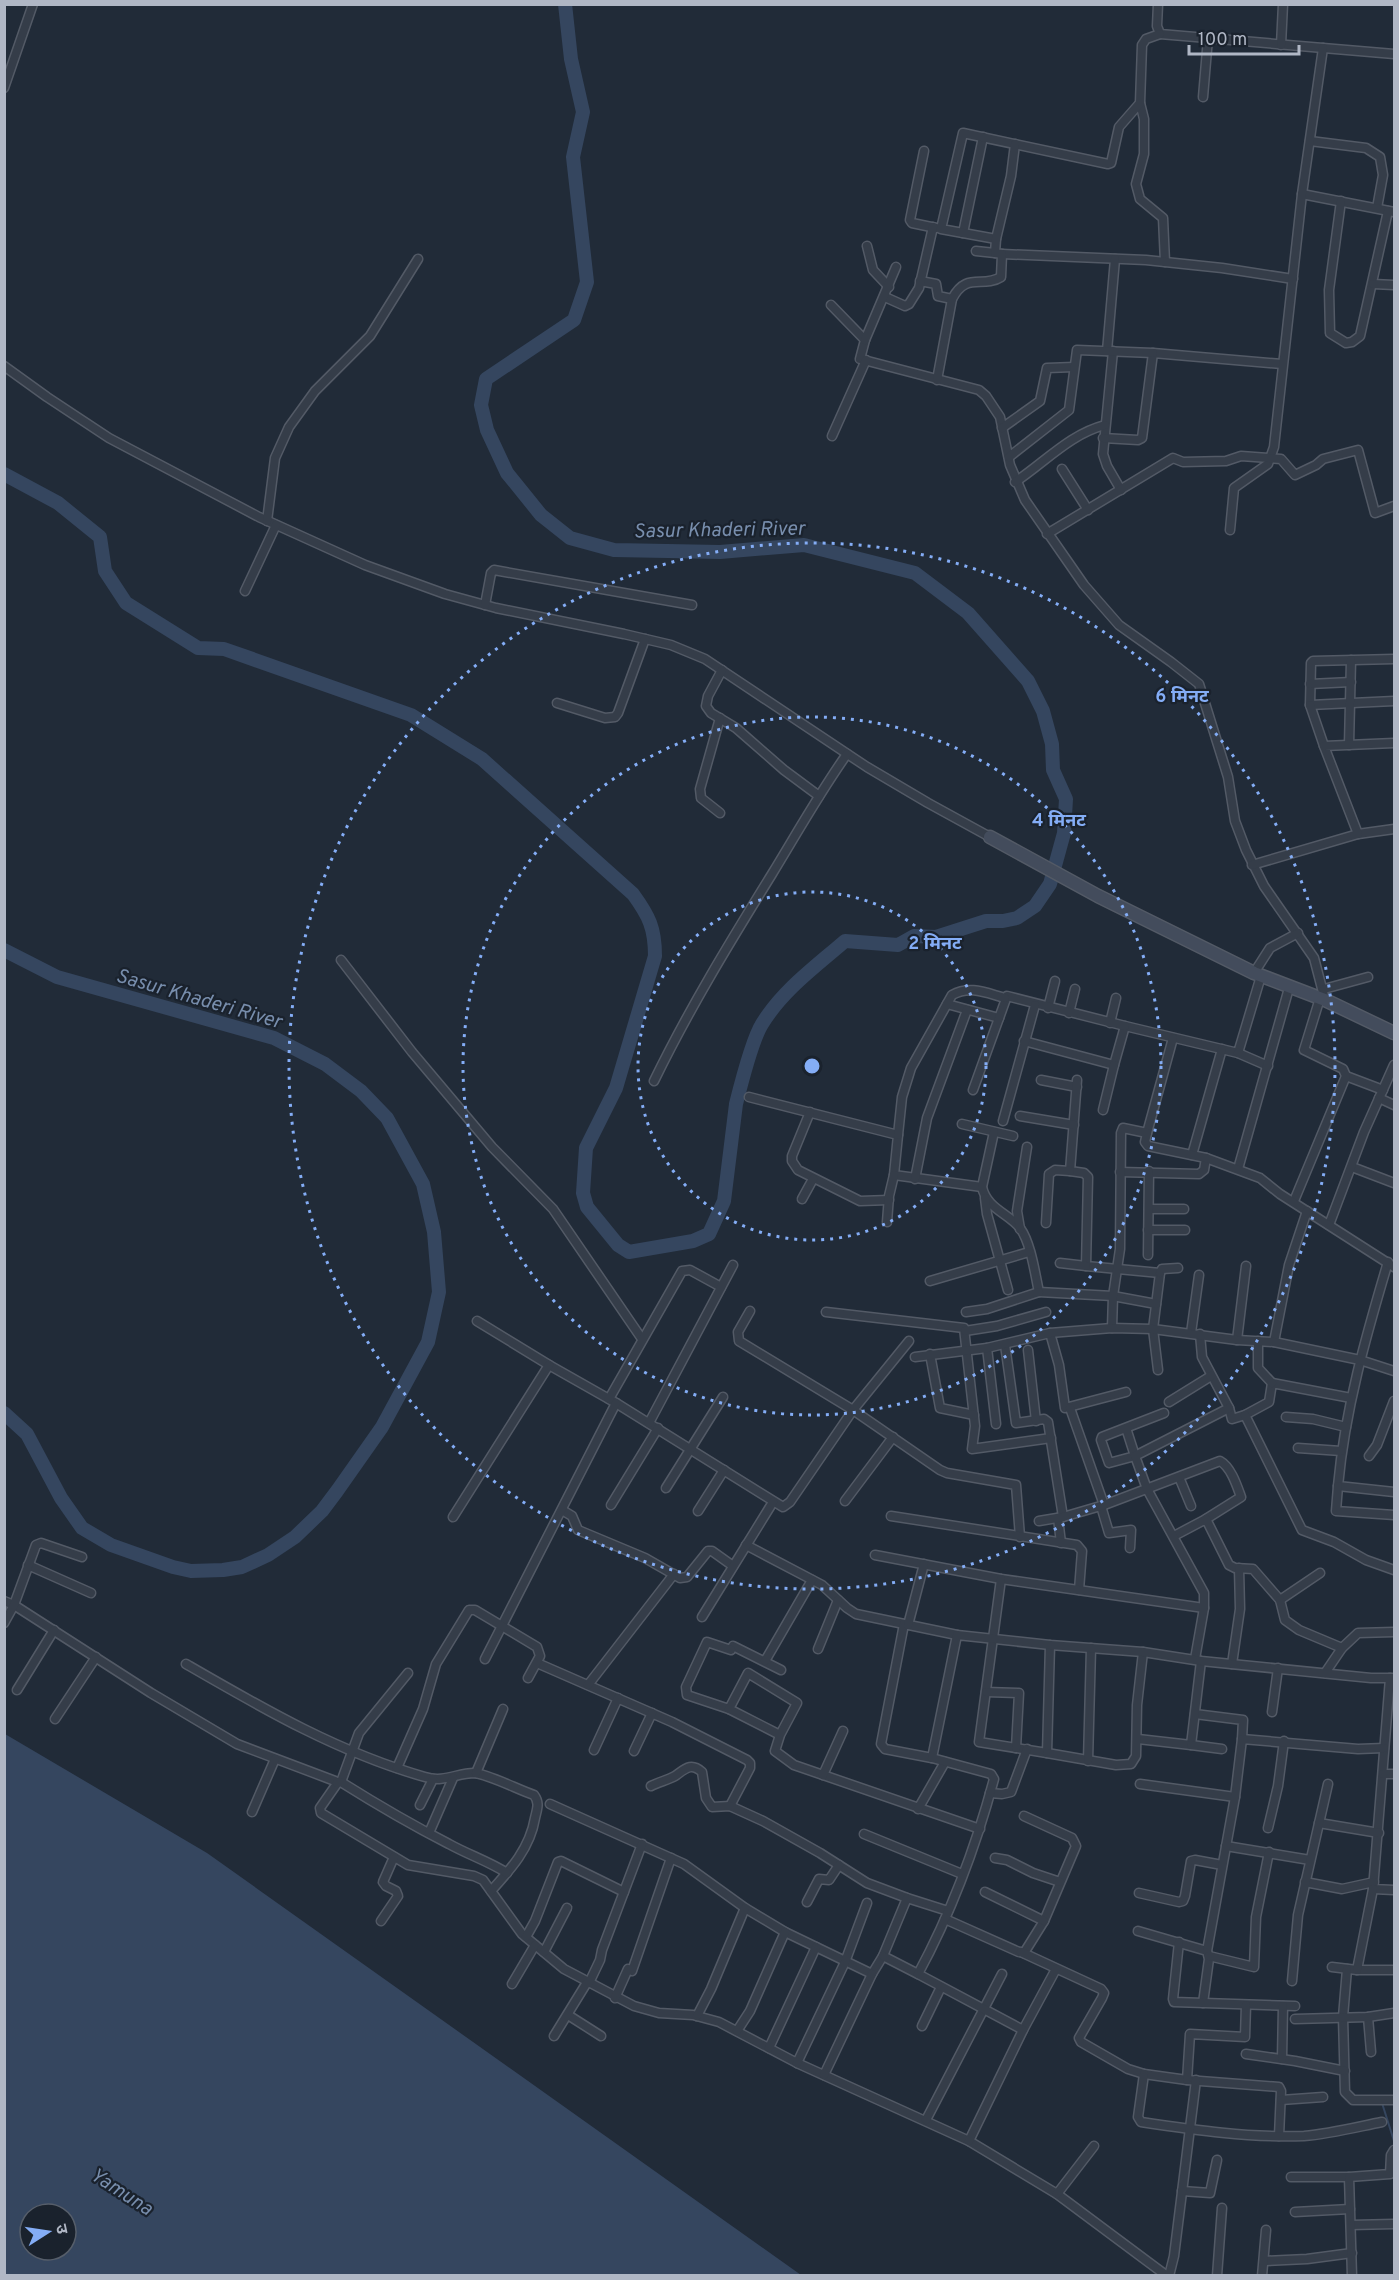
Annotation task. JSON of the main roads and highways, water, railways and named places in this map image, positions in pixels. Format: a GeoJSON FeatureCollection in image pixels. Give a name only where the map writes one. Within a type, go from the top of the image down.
{"type":"FeatureCollection","features":[{"type":"Feature","properties":{"kind":"water","name":"Yamuna"},"geometry":{"type":"Polygon","coordinates":[[[5,1734],[207,1853],[801,2275],[5,2275],[5,1734]]]}},
{"type":"Feature","properties":{"kind":"waterway","name":"Sasur Khaderi River"},"geometry":{"type":"LineString","coordinates":[[4,474],[58,503],[100,537],[105,571],[126,603],[198,648],[224,649],[411,715],[482,759],[633,894],[650,923],[655,956],[616,1088],[586,1148],[583,1193],[587,1207],[618,1245],[629,1252],[693,1241],[709,1234],[724,1201],[736,1104],[747,1062],[758,1031],[770,1012],[800,979],[845,941],[898,945],[914,936],[936,937],[986,921],[1017,918],[1035,906],[1050,884],[1064,833],[1066,799],[1053,770],[1052,744],[1043,711],[1028,681],[968,613],[915,573],[804,545],[720,552],[614,550],[570,538],[541,515],[507,473],[487,430],[481,405],[486,379],[574,320],[587,282],[573,157],[583,112],[571,59],[565,4]]}},
{"type":"Feature","properties":{"kind":"waterway","name":"Sasur Khaderi River"},"geometry":{"type":"LineString","coordinates":[[4,950],[57,977],[274,1038],[325,1064],[361,1091],[387,1118],[423,1184],[434,1232],[439,1292],[428,1342],[382,1427],[337,1491],[322,1511],[295,1537],[268,1555],[242,1567],[191,1571],[173,1567],[111,1545],[82,1528],[61,1498],[27,1434],[4,1413]]}},
{"type":"Feature","properties":{"kind":"waterway"},"geometry":{"type":"LineString","coordinates":[[1382,2103],[1394,2141]]}}]}
